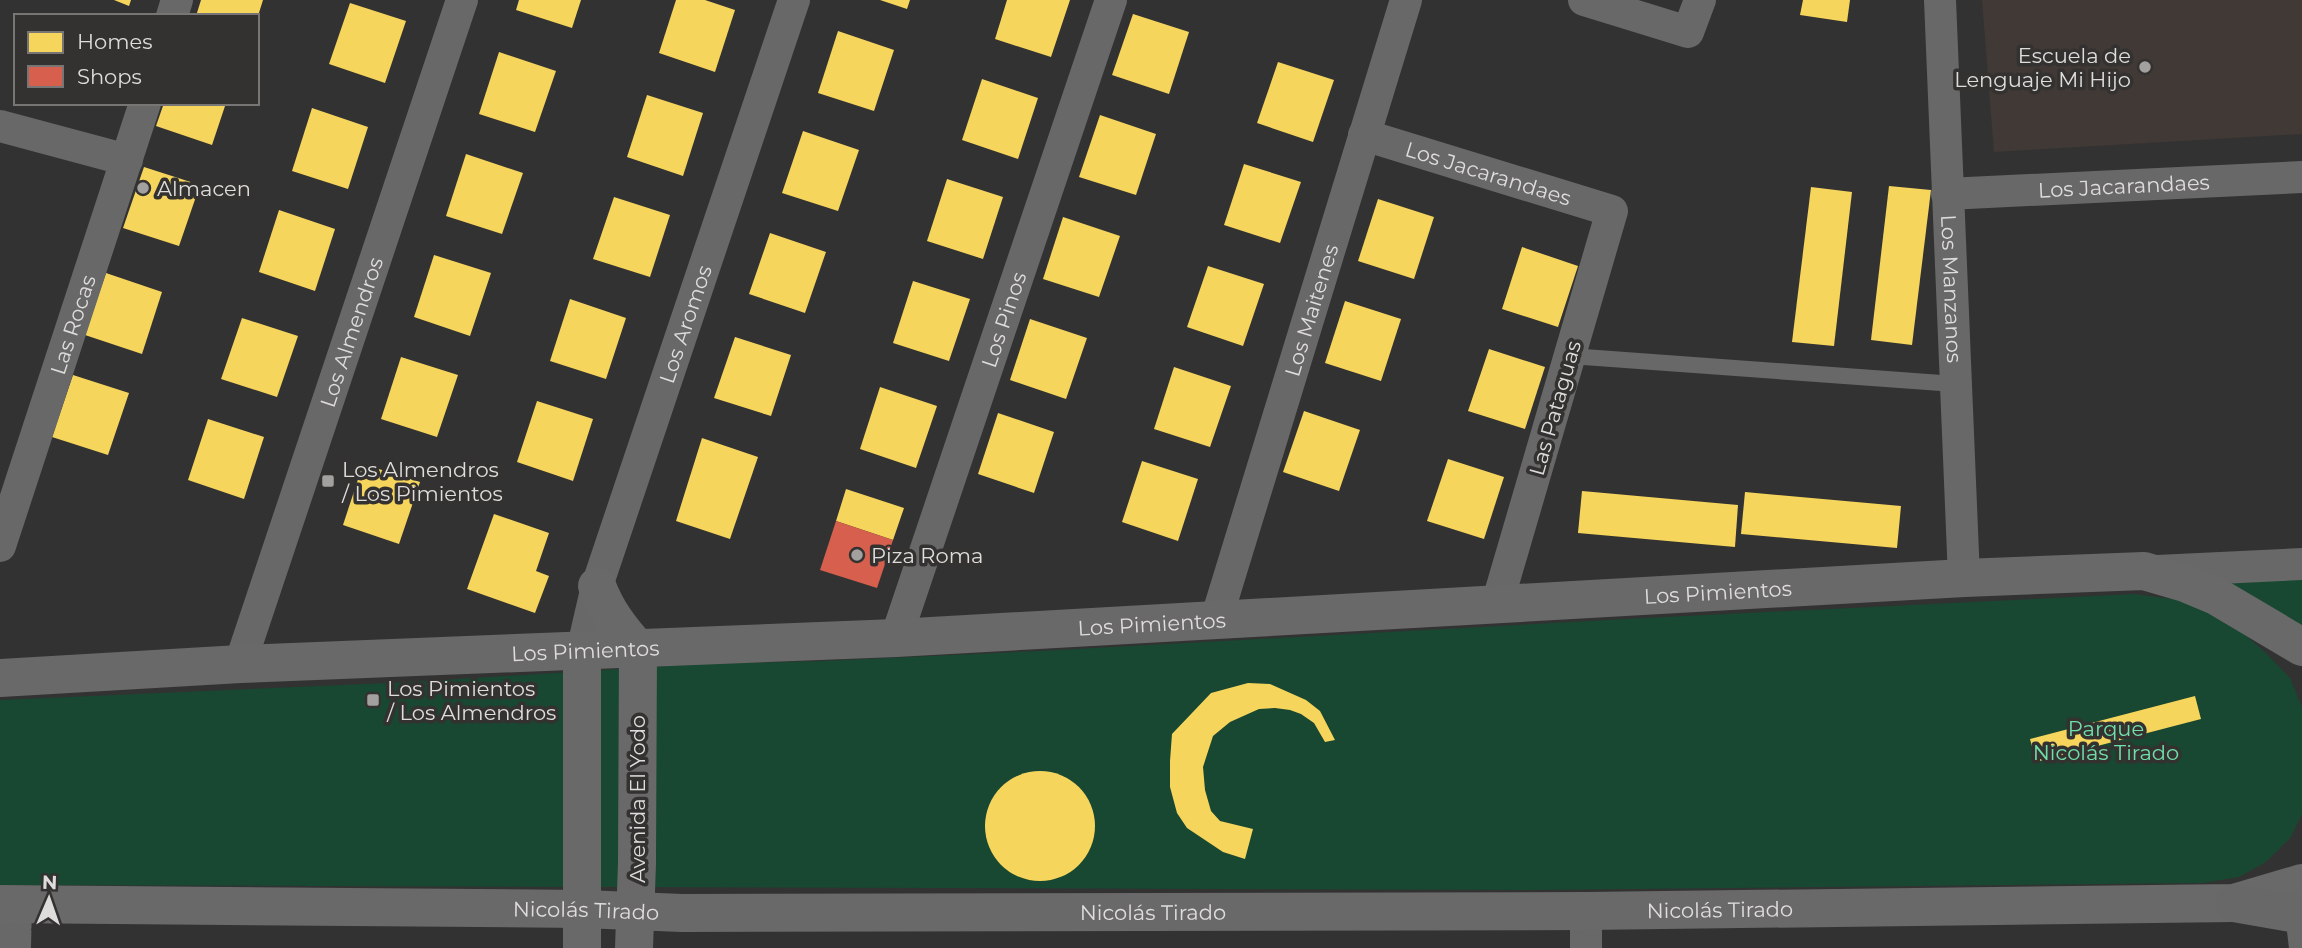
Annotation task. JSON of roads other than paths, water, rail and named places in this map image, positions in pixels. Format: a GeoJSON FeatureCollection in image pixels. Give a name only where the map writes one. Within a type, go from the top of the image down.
{"type":"FeatureCollection","features":[{"type":"Feature","properties":{"kind":"main road","name":"Los Pimientos"},"geometry":{"type":"LineString","coordinates":[[0,678],[240,664],[896,638],[1964,578],[2144,571]]}},
{"type":"Feature","properties":{"kind":"main road"},"geometry":{"type":"LineString","coordinates":[[2144,571],[2185,583],[2216,596],[2256,618],[2298,653]]}},
{"type":"Feature","properties":{"kind":"main road"},"geometry":{"type":"LineString","coordinates":[[597,586],[616,626],[638,649]]}},
{"type":"Feature","properties":{"kind":"main road","name":"Avenida El Yodo"},"geometry":{"type":"LineString","coordinates":[[635,930],[638,649]]}},
{"type":"Feature","properties":{"kind":"main road"},"geometry":{"type":"LineString","coordinates":[[582,651],[582,948]]}},
{"type":"Feature","properties":{"kind":"main road"},"geometry":{"type":"LineString","coordinates":[[2234,903],[2281,876],[2302,855]]}},
{"type":"Feature","properties":{"kind":"main road"},"geometry":{"type":"LineString","coordinates":[[2234,903],[2298,915]]}},
{"type":"Feature","properties":{"kind":"main road","name":"Nicolás Tirado"},"geometry":{"type":"LineString","coordinates":[[8,904],[583,909],[635,930],[1586,911],[2234,903]]}},
{"type":"Feature","properties":{"kind":"street","name":"Los Almendros"},"geometry":{"type":"LineString","coordinates":[[240,664],[462,0]]}},
{"type":"Feature","properties":{"kind":"street","name":"Los Aromos"},"geometry":{"type":"LineString","coordinates":[[582,651],[597,586],[794,0]]}},
{"type":"Feature","properties":{"kind":"street","name":"Los Pinos"},"geometry":{"type":"LineString","coordinates":[[896,638],[1111,0]]}},
{"type":"Feature","properties":{"kind":"street","name":"Los Maitenes"},"geometry":{"type":"LineString","coordinates":[[1216,620],[1406,0]]}},
{"type":"Feature","properties":{"kind":"street"},"geometry":{"type":"LineString","coordinates":[[1584,0],[1688,32],[1700,0]]}},
{"type":"Feature","properties":{"kind":"street","name":"Los Manzanos"},"geometry":{"type":"LineString","coordinates":[[1940,0],[1964,578]]}},
{"type":"Feature","properties":{"kind":"street","name":"Las Rocas"},"geometry":{"type":"LineString","coordinates":[[0,546],[144,105]]}},
{"type":"Feature","properties":{"kind":"street"},"geometry":{"type":"LineString","coordinates":[[0,126],[127,160]]}},
{"type":"Feature","properties":{"kind":"street","name":"Los Jacarandaes"},"geometry":{"type":"LineString","coordinates":[[1364,135],[1612,211]]}},
{"type":"Feature","properties":{"kind":"street","name":"Los Jacarandaes"},"geometry":{"type":"LineString","coordinates":[[1947,194],[2302,177]]}},
{"type":"Feature","properties":{"kind":"street","name":"Las Pataguas"},"geometry":{"type":"LineString","coordinates":[[1497,604],[1612,211]]}},
{"type":"Feature","properties":{"kind":"street","name":"Los Pimientos"},"geometry":{"type":"LineString","coordinates":[[2144,571],[2302,564]]}},
{"type":"Feature","properties":{"kind":"street"},"geometry":{"type":"LineString","coordinates":[[8,904],[15,948]]}},
{"type":"Feature","properties":{"kind":"street"},"geometry":{"type":"LineString","coordinates":[[1586,911],[1586,948]]}},
{"type":"Feature","properties":{"kind":"lane"},"geometry":{"type":"LineString","coordinates":[[1570,356],[1955,384]]}},
{"type":"Feature","properties":{"kind":"place","name":"Escuela de Lenguaje Mi Hijo"},"geometry":{"type":"Point","coordinates":[2145,67]}},
{"type":"Feature","properties":{"kind":"place","name":"Almacen"},"geometry":{"type":"Point","coordinates":[143,188]}},
{"type":"Feature","properties":{"kind":"place","name":"Los Almendros / Los Pimientos"},"geometry":{"type":"Point","coordinates":[328,481]}},
{"type":"Feature","properties":{"kind":"place","name":"Piza Roma"},"geometry":{"type":"Point","coordinates":[857,555]}},
{"type":"Feature","properties":{"kind":"place","name":"Los Pimientos / Los Almendros"},"geometry":{"type":"Point","coordinates":[373,700]}},
{"type":"Feature","properties":{"kind":"park label","name":"Parque Nicolás Tirado"},"geometry":{"type":"Point","coordinates":[2106,740]}}]}
